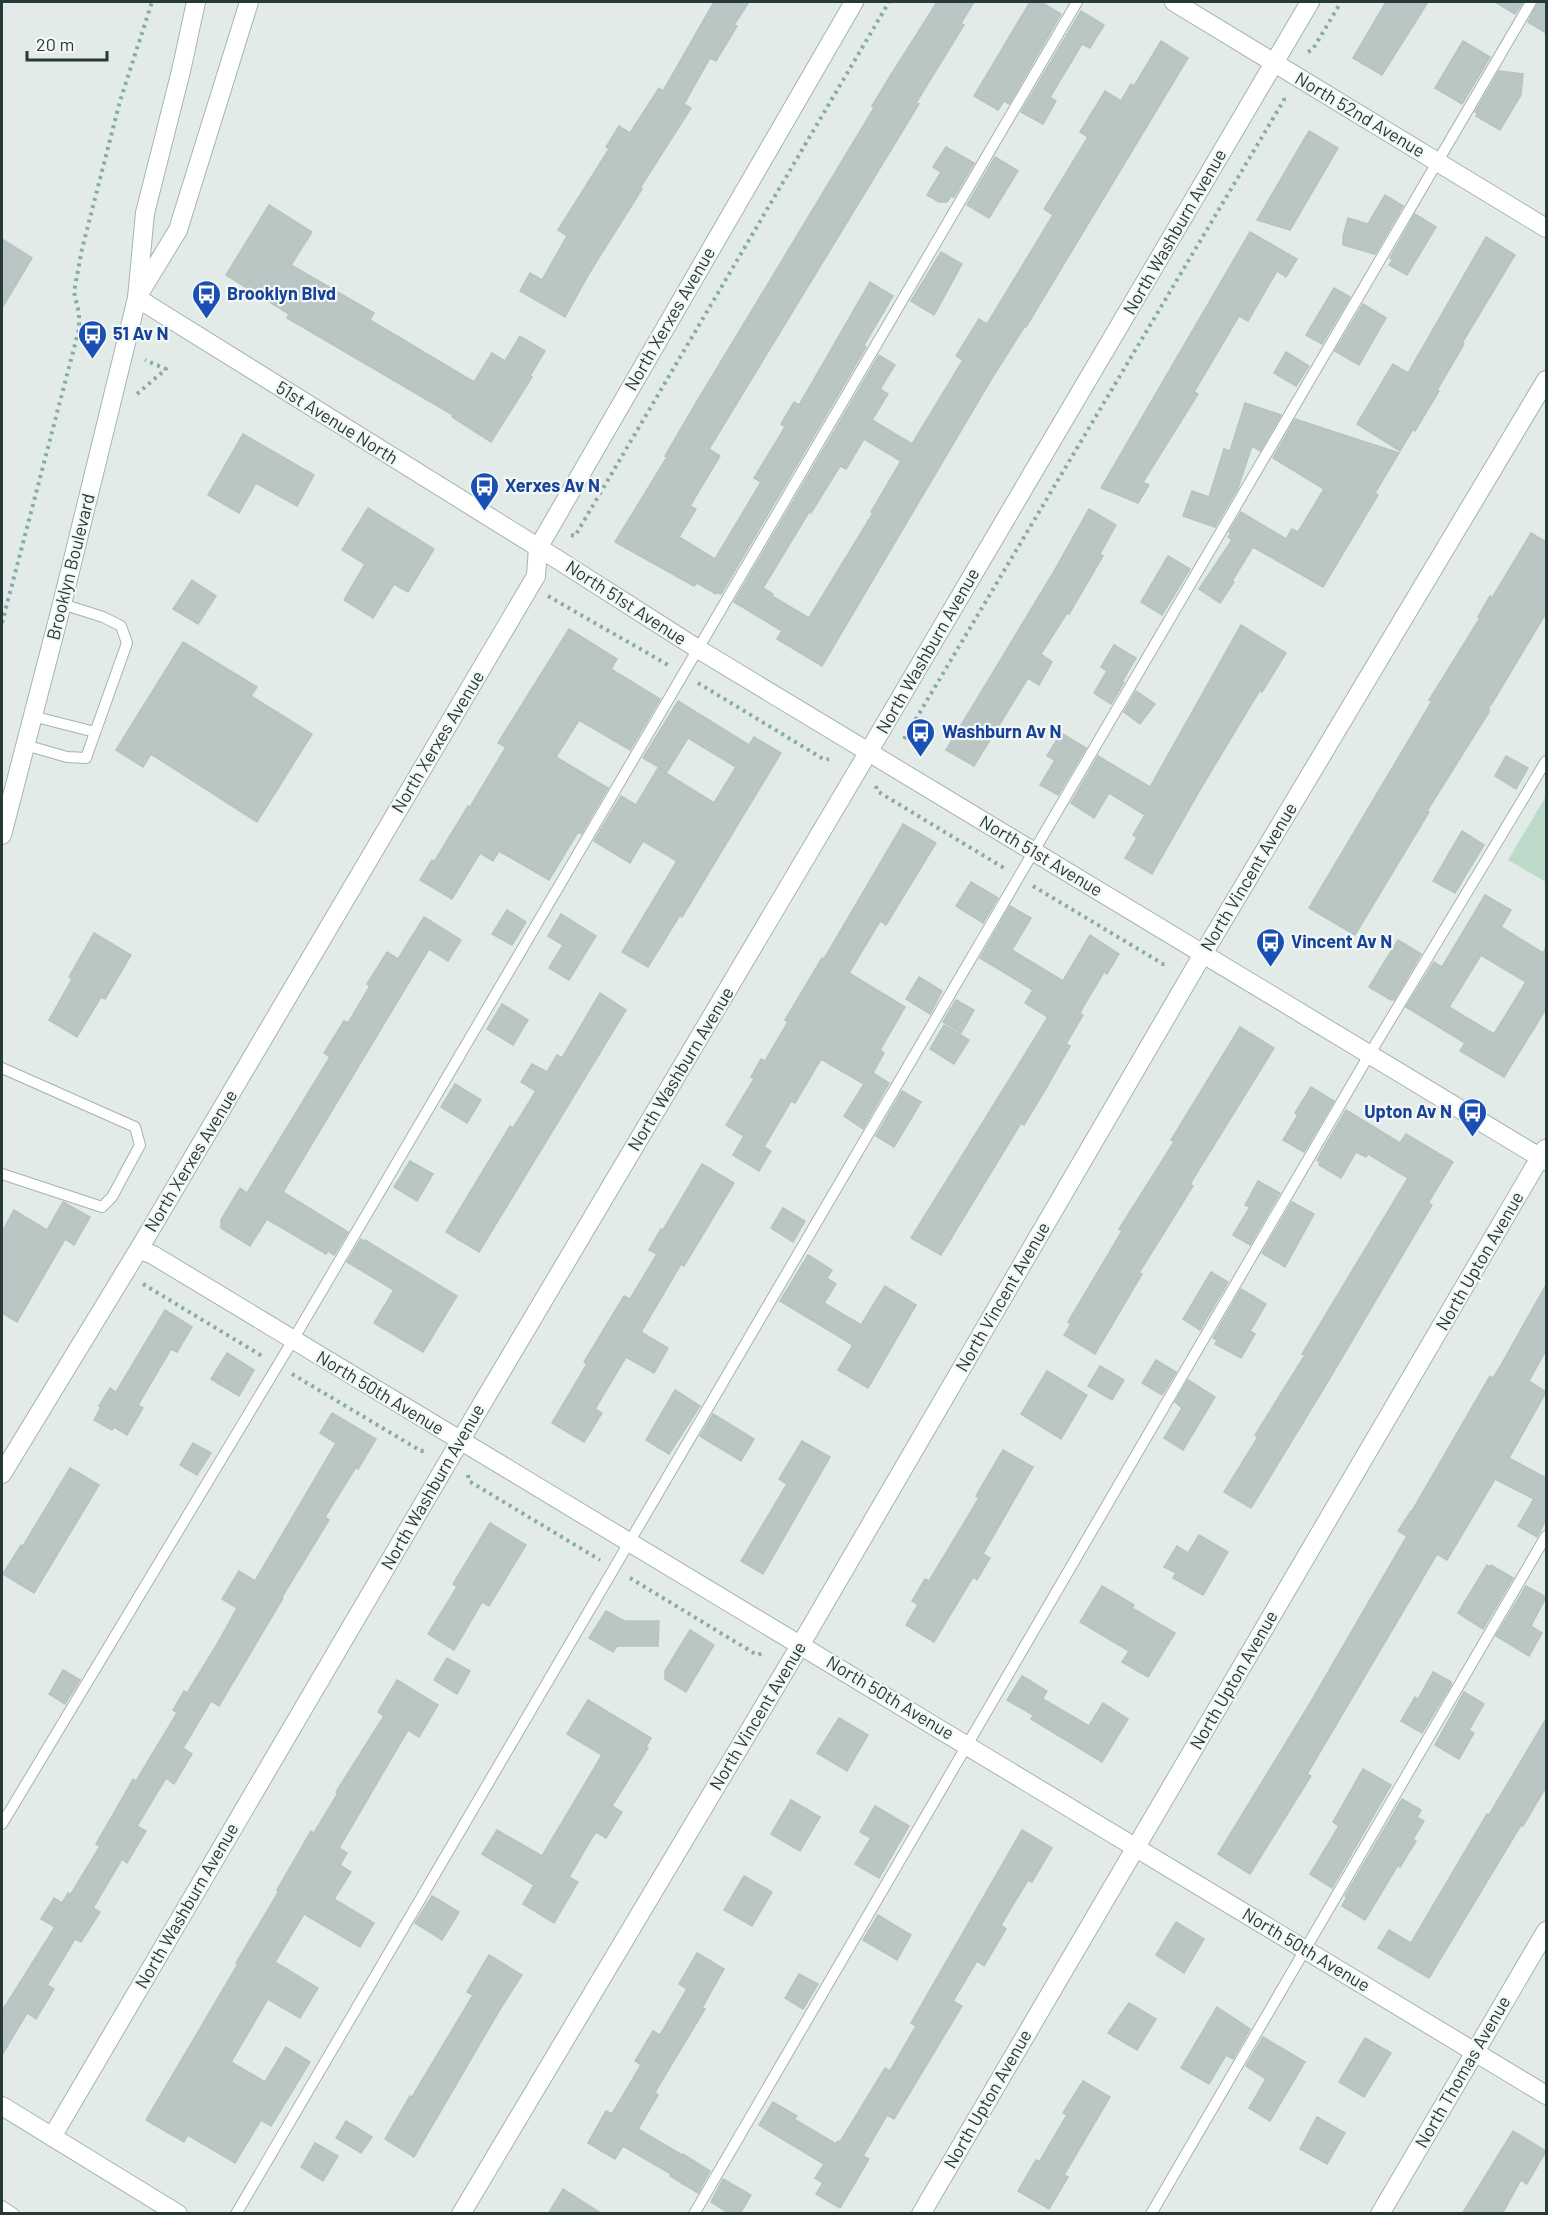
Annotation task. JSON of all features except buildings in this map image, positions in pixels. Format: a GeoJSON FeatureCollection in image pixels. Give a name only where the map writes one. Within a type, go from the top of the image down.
{"type":"FeatureCollection","features":[{"type":"Feature","properties":{"kind":"street","name":"Brooklyn Boulevard"},"geometry":{"type":"LineString","coordinates":[[2,835],[62,604],[137,298],[145,213],[196,2]]}},
{"type":"Feature","properties":{"kind":"street","name":"Brooklyn Boulevard"},"geometry":{"type":"LineString","coordinates":[[137,298],[178,230],[249,2]]}},
{"type":"Feature","properties":{"kind":"street","name":"North Xerxes Avenue"},"geometry":{"type":"LineString","coordinates":[[2,1474],[139,1249],[537,576],[538,548],[854,2]]}},
{"type":"Feature","properties":{"kind":"street","name":"North 52nd Avenue"},"geometry":{"type":"LineString","coordinates":[[1174,2],[1546,228]]}},
{"type":"Feature","properties":{"kind":"street","name":"North Washburn Avenue"},"geometry":{"type":"LineString","coordinates":[[52,2136],[1310,2]]}},
{"type":"Feature","properties":{"kind":"street","name":"51st Avenue North"},"geometry":{"type":"LineString","coordinates":[[137,298],[538,548]]}},
{"type":"Feature","properties":{"kind":"street","name":"North Vincent Avenue"},"geometry":{"type":"LineString","coordinates":[[461,2214],[801,1644],[1203,954],[1546,380]]}},
{"type":"Feature","properties":{"kind":"street","name":"North 51st Avenue"},"geometry":{"type":"LineString","coordinates":[[538,548],[698,649],[1369,1055],[1544,1155]]}},
{"type":"Feature","properties":{"kind":"street","name":"North Upton Avenue"},"geometry":{"type":"LineString","coordinates":[[921,2214],[1544,1155]]}},
{"type":"Feature","properties":{"kind":"street","name":"North 50th Avenue"},"geometry":{"type":"LineString","coordinates":[[139,1249],[153,1255],[801,1644],[1546,2095]]}},
{"type":"Feature","properties":{"kind":"street","name":"North Thomas Avenue"},"geometry":{"type":"LineString","coordinates":[[1380,2214],[1546,1931]]}},
{"type":"Feature","properties":{"kind":"street"},"geometry":{"type":"LineString","coordinates":[[2,2106],[178,2214]]}},
{"type":"Feature","properties":{"kind":"lane"},"geometry":{"type":"LineString","coordinates":[[2,1824],[293,1340],[1077,2]]}},
{"type":"Feature","properties":{"kind":"lane"},"geometry":{"type":"LineString","coordinates":[[236,2214],[1532,2]]}},
{"type":"Feature","properties":{"kind":"lane"},"geometry":{"type":"LineString","coordinates":[[25,745],[67,757],[86,758],[127,643],[121,626],[103,617],[62,604]]}},
{"type":"Feature","properties":{"kind":"lane"},"geometry":{"type":"LineString","coordinates":[[32,716],[95,732]]}},
{"type":"Feature","properties":{"kind":"lane"},"geometry":{"type":"LineString","coordinates":[[694,2214],[1369,1055],[1546,761]]}},
{"type":"Feature","properties":{"kind":"lane"},"geometry":{"type":"LineString","coordinates":[[2,1068],[135,1127],[140,1145],[112,1197],[102,1207],[2,1174]]}},
{"type":"Feature","properties":{"kind":"lane"},"geometry":{"type":"LineString","coordinates":[[1151,2214],[1546,1536]]}},
{"type":"Feature","properties":{"kind":"lane"},"geometry":{"type":"LineString","coordinates":[[2,2206],[14,2214]]}},
{"type":"Feature","properties":{"kind":"path"},"geometry":{"type":"LineString","coordinates":[[2,623],[79,329],[79,313],[74,292],[82,249],[120,101],[152,2]]}},
{"type":"Feature","properties":{"kind":"path"},"geometry":{"type":"LineString","coordinates":[[571,535],[574,536],[581,526],[889,2]]}},
{"type":"Feature","properties":{"kind":"path"},"geometry":{"type":"LineString","coordinates":[[1307,52],[1313,49],[1341,2]]}},
{"type":"Feature","properties":{"kind":"path"},"geometry":{"type":"LineString","coordinates":[[903,740],[1284,100],[1283,91]]}},
{"type":"Feature","properties":{"kind":"green space"},"geometry":{"type":"Polygon","coordinates":[[[1546,796],[1546,882],[1508,860],[1546,796]]]}},
{"type":"Feature","properties":{"kind":"place","name":"Brooklyn Blvd"},"geometry":{"type":"Point","coordinates":[206,320]}},
{"type":"Feature","properties":{"kind":"place","name":"51 Av N"},"geometry":{"type":"Point","coordinates":[92,360]}},
{"type":"Feature","properties":{"kind":"place","name":"Xerxes Av N"},"geometry":{"type":"Point","coordinates":[484,512]}},
{"type":"Feature","properties":{"kind":"place","name":"Washburn Av N"},"geometry":{"type":"Point","coordinates":[921,758]}},
{"type":"Feature","properties":{"kind":"place","name":"Vincent Av N"},"geometry":{"type":"Point","coordinates":[1270,968]}},
{"type":"Feature","properties":{"kind":"place","name":"Upton Av N"},"geometry":{"type":"Point","coordinates":[1473,1138]}}]}
